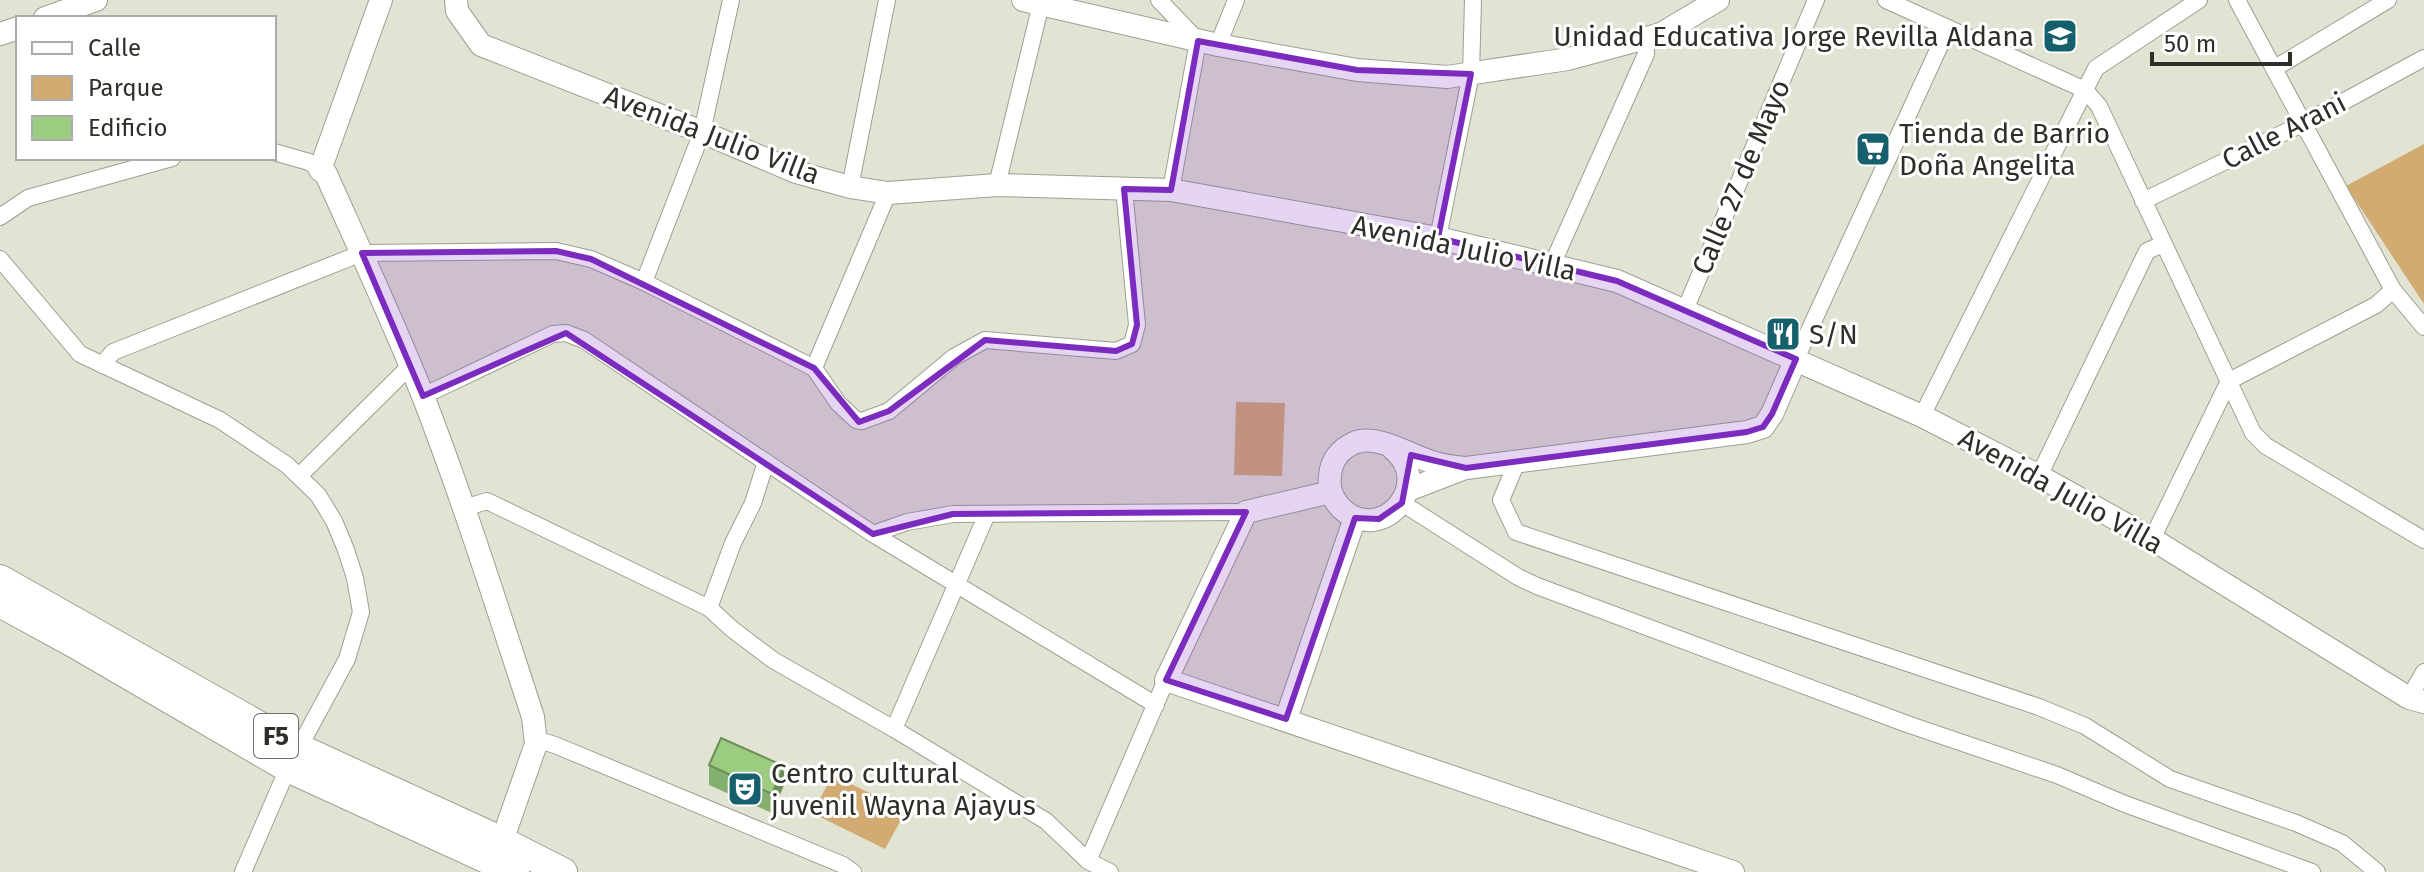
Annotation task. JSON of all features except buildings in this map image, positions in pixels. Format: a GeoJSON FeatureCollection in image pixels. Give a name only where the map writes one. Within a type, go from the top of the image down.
{"type":"FeatureCollection","features":[{"type":"Feature","properties":{"kind":"highway","name":"F5"},"geometry":{"type":"LineString","coordinates":[[0,579],[294,758]]}},
{"type":"Feature","properties":{"kind":"highway","name":"F5"},"geometry":{"type":"LineString","coordinates":[[0,603],[294,758],[495,850],[563,872]]}},
{"type":"Feature","properties":{"kind":"highway","name":"F5"},"geometry":{"type":"LineString","coordinates":[[495,850],[515,872]]}},
{"type":"Feature","properties":{"kind":"street"},"geometry":{"type":"LineString","coordinates":[[51,16],[96,0]]}},
{"type":"Feature","properties":{"kind":"street"},"geometry":{"type":"LineString","coordinates":[[320,170],[381,0]]}},
{"type":"Feature","properties":{"kind":"street","name":"Avenida Julio Villa"},"geometry":{"type":"LineString","coordinates":[[456,0],[457,11],[481,45],[796,172],[850,187],[888,193],[997,185],[1171,190],[1438,238],[1617,281],[1922,416],[2039,476],[2152,539],[2416,700]]}},
{"type":"Feature","properties":{"kind":"street"},"geometry":{"type":"LineString","coordinates":[[644,282],[702,132],[731,0]]}},
{"type":"Feature","properties":{"kind":"street"},"geometry":{"type":"LineString","coordinates":[[850,187],[887,0]]}},
{"type":"Feature","properties":{"kind":"street"},"geometry":{"type":"LineString","coordinates":[[1159,0],[1208,43]]}},
{"type":"Feature","properties":{"kind":"street"},"geometry":{"type":"LineString","coordinates":[[1171,190],[1208,43],[1236,0]]}},
{"type":"Feature","properties":{"kind":"street"},"geometry":{"type":"LineString","coordinates":[[1438,238],[1471,74],[1473,0]]}},
{"type":"Feature","properties":{"kind":"street"},"geometry":{"type":"LineString","coordinates":[[997,185],[1032,2],[1208,43],[1357,70],[1447,77],[1568,59],[1661,34],[1718,0]]}},
{"type":"Feature","properties":{"kind":"street","name":"Calle 27 de Mayo"},"geometry":{"type":"LineString","coordinates":[[1685,310],[1816,0]]}},
{"type":"Feature","properties":{"kind":"street"},"geometry":{"type":"LineString","coordinates":[[1886,0],[2085,90],[2099,106],[2253,433],[2266,446],[2424,540]]}},
{"type":"Feature","properties":{"kind":"street"},"geometry":{"type":"LineString","coordinates":[[1922,416],[2096,68],[2199,0]]}},
{"type":"Feature","properties":{"kind":"street"},"geometry":{"type":"LineString","coordinates":[[2237,0],[2393,290],[2424,327]]}},
{"type":"Feature","properties":{"kind":"street"},"geometry":{"type":"LineString","coordinates":[[2275,68],[2388,0]]}},
{"type":"Feature","properties":{"kind":"street"},"geometry":{"type":"LineString","coordinates":[[1466,468],[1405,497],[1392,513],[1379,519],[1355,518],[1345,512],[1336,503],[1329,480],[1337,456],[1347,446],[1359,441],[1373,440],[1438,464],[1466,468],[1747,432],[1763,427],[1772,414],[1948,28]]}},
{"type":"Feature","properties":{"kind":"street"},"geometry":{"type":"LineString","coordinates":[[1551,267],[1646,54],[1645,38]]}},
{"type":"Feature","properties":{"kind":"street","name":"Calle Arani"},"geometry":{"type":"LineString","coordinates":[[2143,201],[2304,123],[2424,58]]}},
{"type":"Feature","properties":{"kind":"street"},"geometry":{"type":"LineString","coordinates":[[276,153],[309,162],[326,174],[362,253],[423,396],[464,508],[533,717],[535,739],[529,768],[495,850]]}},
{"type":"Feature","properties":{"kind":"street"},"geometry":{"type":"LineString","coordinates":[[0,217],[28,198],[165,160]]}},
{"type":"Feature","properties":{"kind":"street"},"geometry":{"type":"LineString","coordinates":[[102,365],[113,352],[362,253],[556,251],[591,259],[644,282],[814,368],[838,403],[856,420],[862,421],[889,411],[954,357],[985,340],[1116,351],[1132,344],[1137,325],[1124,189]]}},
{"type":"Feature","properties":{"kind":"street"},"geometry":{"type":"LineString","coordinates":[[814,368],[888,193]]}},
{"type":"Feature","properties":{"kind":"street"},"geometry":{"type":"LineString","coordinates":[[2039,476],[2147,251],[2163,244]]}},
{"type":"Feature","properties":{"kind":"street"},"geometry":{"type":"LineString","coordinates":[[0,259],[80,354],[220,420],[287,465],[318,495],[334,521],[355,578],[361,612],[347,659],[294,758],[243,872]]}},
{"type":"Feature","properties":{"kind":"street"},"geometry":{"type":"LineString","coordinates":[[2152,539],[2229,381],[2376,305],[2393,290]]}},
{"type":"Feature","properties":{"kind":"street"},"geometry":{"type":"LineString","coordinates":[[423,396],[553,334],[566,333],[584,340],[873,534],[1156,705]]}},
{"type":"Feature","properties":{"kind":"street"},"geometry":{"type":"LineString","coordinates":[[299,476],[410,366]]}},
{"type":"Feature","properties":{"kind":"street"},"geometry":{"type":"LineString","coordinates":[[1392,448],[1405,464],[1409,477],[1405,497]]}},
{"type":"Feature","properties":{"kind":"street"},"geometry":{"type":"LineString","coordinates":[[709,608],[733,543],[753,503],[766,462]]}},
{"type":"Feature","properties":{"kind":"street"},"geometry":{"type":"LineString","coordinates":[[1517,462],[1501,500],[1516,532],[2039,707],[2085,726],[2170,779],[2296,823],[2342,843],[2377,872]]}},
{"type":"Feature","properties":{"kind":"street"},"geometry":{"type":"LineString","coordinates":[[873,534],[907,522],[953,514],[1246,512],[1331,492]]}},
{"type":"Feature","properties":{"kind":"street"},"geometry":{"type":"LineString","coordinates":[[1405,497],[1518,577],[1537,586],[1907,724],[2057,775],[2125,804],[2312,872]]}},
{"type":"Feature","properties":{"kind":"street"},"geometry":{"type":"LineString","coordinates":[[464,508],[487,501],[709,608],[773,660],[1046,821],[1088,861],[1110,872]]}},
{"type":"Feature","properties":{"kind":"street"},"geometry":{"type":"LineString","coordinates":[[1088,861],[1166,680],[1246,512]]}},
{"type":"Feature","properties":{"kind":"street"},"geometry":{"type":"LineString","coordinates":[[894,729],[987,514]]}},
{"type":"Feature","properties":{"kind":"street"},"geometry":{"type":"LineString","coordinates":[[1286,719],[1355,518]]}},
{"type":"Feature","properties":{"kind":"street"},"geometry":{"type":"LineString","coordinates":[[2416,700],[2424,672]]}},
{"type":"Feature","properties":{"kind":"street"},"geometry":{"type":"LineString","coordinates":[[1166,680],[1733,872]]}},
{"type":"Feature","properties":{"kind":"street"},"geometry":{"type":"LineString","coordinates":[[535,739],[853,872]]}},
{"type":"Feature","properties":{"kind":"highlighted area"},"geometry":{"type":"Polygon","coordinates":[[[1198,41],[1357,70],[1471,74],[1438,238],[1617,281],[1796,359],[1772,414],[1763,427],[1747,432],[1466,468],[1411,455],[1402,503],[1379,519],[1355,518],[1286,719],[1166,680],[1246,512],[953,514],[873,534],[566,333],[423,396],[362,253],[556,251],[591,259],[814,368],[859,422],[889,411],[985,340],[1116,351],[1132,344],[1137,325],[1124,189],[1171,190],[1198,41]]]}},
{"type":"Feature","properties":{"kind":"green space"},"geometry":{"type":"Polygon","coordinates":[[[2424,144],[2424,304],[2346,186],[2424,144]]]}},
{"type":"Feature","properties":{"kind":"green space"},"geometry":{"type":"Polygon","coordinates":[[[1236,402],[1285,403],[1282,476],[1234,475],[1236,402]]]}},
{"type":"Feature","properties":{"kind":"green space"},"geometry":{"type":"Polygon","coordinates":[[[833,775],[906,811],[885,849],[812,813],[833,775]]]}},
{"type":"Feature","properties":{"kind":"place","name":"Unidad Educativa Jorge Revilla Aldana"},"geometry":{"type":"Point","coordinates":[2060,36]}},
{"type":"Feature","properties":{"kind":"place","name":"Tienda de Barrio Doña Angelita"},"geometry":{"type":"Point","coordinates":[1873,149]}},
{"type":"Feature","properties":{"kind":"place","name":"S/N"},"geometry":{"type":"Point","coordinates":[1783,334]}},
{"type":"Feature","properties":{"kind":"place","name":"Centro cultural juvenil Wayna Ajayus"},"geometry":{"type":"Point","coordinates":[745,789]}}]}
